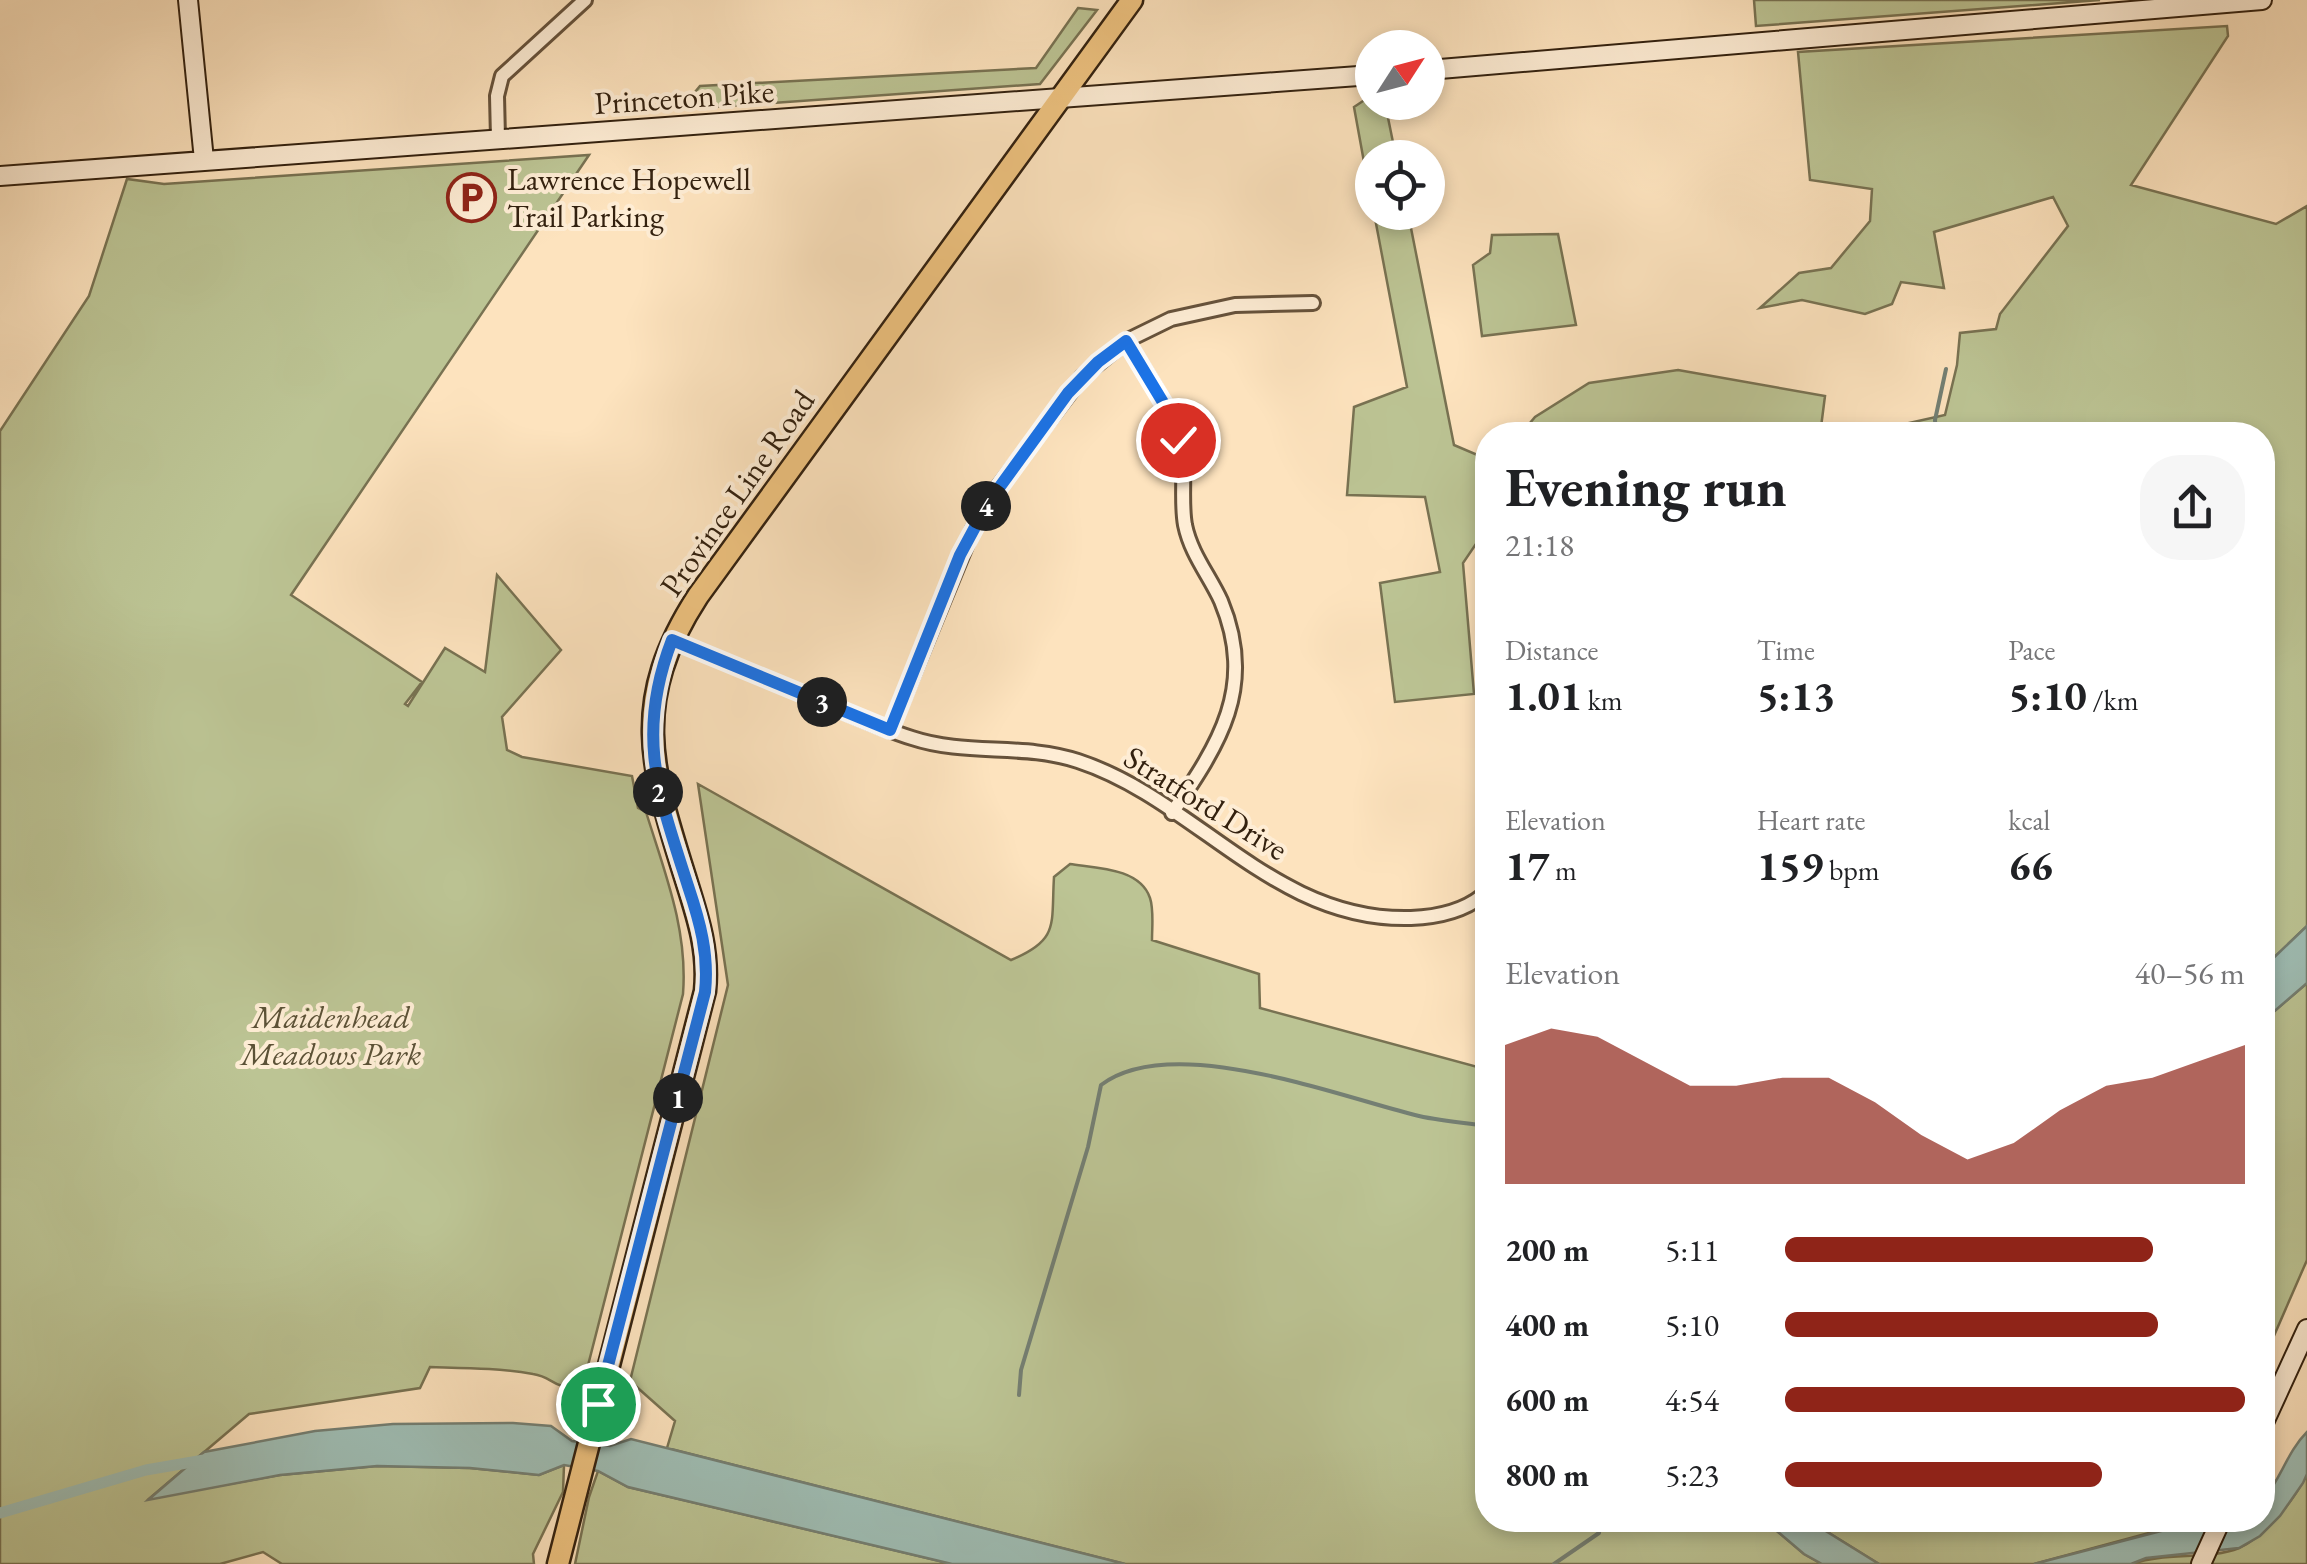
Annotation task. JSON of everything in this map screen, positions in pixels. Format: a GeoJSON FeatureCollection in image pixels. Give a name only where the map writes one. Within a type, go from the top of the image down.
{"type":"FeatureCollection","features":[{"type":"Feature","properties":{"kind":"main road"},"geometry":{"type":"LineString","coordinates":[[188,0],[204,160]]}},
{"type":"Feature","properties":{"kind":"main road","name":"Province Line Road"},"geometry":{"type":"LineString","coordinates":[[558,1564],[708,970],[702,929],[658,791],[654,766],[656,691],[672,640],[698,596],[1132,0]]}},
{"type":"Feature","properties":{"kind":"main road"},"geometry":{"type":"LineString","coordinates":[[1445,69],[2262,0]]}},
{"type":"Feature","properties":{"kind":"main road","name":"Princeton Pike"},"geometry":{"type":"LineString","coordinates":[[0,176],[1355,75]]}},
{"type":"Feature","properties":{"kind":"main road"},"geometry":{"type":"LineString","coordinates":[[2275,1398],[2307,1328]]}},
{"type":"Feature","properties":{"kind":"main road"},"geometry":{"type":"LineString","coordinates":[[2201,1564],[2215,1532]]}},
{"type":"Feature","properties":{"kind":"street"},"geometry":{"type":"LineString","coordinates":[[498,138],[497,96],[502,76],[585,0]]}},
{"type":"Feature","properties":{"kind":"street"},"geometry":{"type":"LineString","coordinates":[[890,730],[960,555],[988,503],[1068,393],[1098,362],[1148,328],[1190,313],[1235,306],[1314,303]]}},
{"type":"Feature","properties":{"kind":"street"},"geometry":{"type":"LineString","coordinates":[[1126,341],[1172,422],[1182,460],[1186,526],[1198,562],[1222,604],[1233,645],[1234,688],[1224,730],[1172,813]]}},
{"type":"Feature","properties":{"kind":"street","name":"Stratford Drive"},"geometry":{"type":"LineString","coordinates":[[672,640],[890,730],[937,744],[1030,751],[1076,760],[1120,780],[1295,892],[1339,910],[1414,918],[1461,908],[1475,900]]}},
{"type":"Feature","properties":{"kind":"green space"},"geometry":{"type":"Polygon","coordinates":[[[1754,0],[2100,0],[1756,26],[1754,0]]]}},
{"type":"Feature","properties":{"kind":"green space"},"geometry":{"type":"Polygon","coordinates":[[[1078,8],[1097,10],[1040,84],[702,108],[691,97],[700,86],[1036,68],[1078,8]]]}},
{"type":"Feature","properties":{"kind":"green space"},"geometry":{"type":"Polygon","coordinates":[[[2227,26],[2228,36],[2131,185],[2276,224],[2307,206],[2307,926],[2275,957],[2275,422],[1914,422],[1945,415],[1960,333],[1996,329],[2000,314],[2068,226],[2053,197],[1934,232],[1944,288],[1901,282],[1892,304],[1865,314],[1802,300],[1760,308],[1799,273],[1831,268],[1870,221],[1872,189],[1810,180],[1798,52],[2227,26]]]}},
{"type":"Feature","properties":{"kind":"green space"},"geometry":{"type":"Polygon","coordinates":[[[1356,120],[1388,120],[1393,140],[1360,140],[1356,120]]]}},
{"type":"Feature","properties":{"kind":"green space","name":"Maidenhead Meadows Park"},"geometry":{"type":"Polygon","coordinates":[[[589,155],[291,595],[422,682],[405,704],[408,706],[445,648],[485,672],[497,575],[561,650],[502,717],[507,750],[522,757],[632,776],[638,808],[646,812],[678,924],[683,994],[584,1381],[569,1386],[520,1372],[430,1367],[420,1388],[249,1414],[150,1498],[280,1475],[377,1466],[470,1468],[539,1475],[564,1465],[563,1492],[533,1554],[534,1564],[282,1564],[263,1552],[220,1564],[0,1564],[0,431],[89,296],[127,179],[164,184],[589,155]]]}},
{"type":"Feature","properties":{"kind":"green space"},"geometry":{"type":"Polygon","coordinates":[[[1377,230],[1411,230],[1454,445],[1475,454],[1475,545],[1463,563],[1474,694],[1395,702],[1380,583],[1440,572],[1425,497],[1347,495],[1354,407],[1407,387],[1377,230]]]}},
{"type":"Feature","properties":{"kind":"green space"},"geometry":{"type":"Polygon","coordinates":[[[1558,234],[1576,325],[1482,336],[1473,265],[1490,253],[1492,235],[1558,234]]]}},
{"type":"Feature","properties":{"kind":"green space"},"geometry":{"type":"Polygon","coordinates":[[[1678,370],[1825,396],[1822,422],[1531,422],[1589,383],[1678,370]]]}},
{"type":"Feature","properties":{"kind":"green space"},"geometry":{"type":"Polygon","coordinates":[[[698,784],[1011,960],[1038,945],[1050,929],[1054,877],[1070,864],[1127,875],[1145,888],[1150,898],[1152,940],[1259,974],[1260,1008],[1475,1066],[1475,1532],[1778,1532],[1822,1564],[1125,1564],[667,1448],[675,1421],[630,1381],[728,985],[698,784]]]}},
{"type":"Feature","properties":{"kind":"green space"},"geometry":{"type":"Polygon","coordinates":[[[2307,983],[2307,1260],[2275,1333],[2275,1011],[2307,983]]]}},
{"type":"Feature","properties":{"kind":"green space"},"geometry":{"type":"Polygon","coordinates":[[[598,1471],[628,1487],[952,1564],[575,1564],[598,1471]]]}},
{"type":"Feature","properties":{"kind":"green space"},"geometry":{"type":"Polygon","coordinates":[[[2307,1474],[2307,1564],[2131,1564],[2239,1548],[2262,1532],[2275,1532],[2275,1519],[2307,1474]]]}},
{"type":"Feature","properties":{"kind":"green space"},"geometry":{"type":"Polygon","coordinates":[[[1827,1532],[2153,1532],[2034,1564],[1879,1564],[1827,1532]]]}},
{"type":"Feature","properties":{"kind":"water"},"geometry":{"type":"Polygon","coordinates":[[[2307,926],[2307,983],[2275,1011],[2275,957],[2307,926]]]}},
{"type":"Feature","properties":{"kind":"water"},"geometry":{"type":"Polygon","coordinates":[[[393,1424],[551,1426],[572,1441],[610,1446],[631,1439],[1125,1564],[952,1564],[628,1487],[598,1471],[564,1465],[539,1475],[470,1468],[377,1466],[280,1475],[148,1500],[204,1452],[315,1431],[393,1424]]]}},
{"type":"Feature","properties":{"kind":"water"},"geometry":{"type":"Polygon","coordinates":[[[2307,1432],[2307,1474],[2275,1521],[2275,1483],[2307,1432]]]}},
{"type":"Feature","properties":{"kind":"water"},"geometry":{"type":"Polygon","coordinates":[[[1778,1532],[1827,1532],[1879,1564],[1822,1564],[1778,1532]]]}},
{"type":"Feature","properties":{"kind":"water"},"geometry":{"type":"Polygon","coordinates":[[[2157,1532],[2264,1532],[2239,1548],[2146,1558],[2131,1564],[2034,1564],[2157,1532]]]}},
{"type":"Feature","properties":{"kind":"waterway"},"geometry":{"type":"LineString","coordinates":[[1935,422],[1946,369]]}},
{"type":"Feature","properties":{"kind":"waterway"},"geometry":{"type":"LineString","coordinates":[[1019,1395],[1021,1370],[1088,1147],[1101,1085],[1132,1070],[1170,1064],[1212,1066],[1257,1073],[1419,1116],[1475,1125]]}},
{"type":"Feature","properties":{"kind":"waterway"},"geometry":{"type":"LineString","coordinates":[[0,1513],[146,1470],[204,1460]]}},
{"type":"Feature","properties":{"kind":"waterway"},"geometry":{"type":"LineString","coordinates":[[1554,1564],[1599,1532]]}},
{"type":"Feature","properties":{"kind":"place","name":"Lawrence Hopewell Trail Parking"},"geometry":{"type":"Point","coordinates":[472,197]}},
{"type":"Feature","properties":{"kind":"route"},"geometry":{"type":"LineString","coordinates":[[598,1404],[708,970],[702,929],[658,791],[654,766],[656,691],[672,640],[890,730],[973,529],[1082,376],[1126,341],[1164,404],[1178,440]]}}]}
